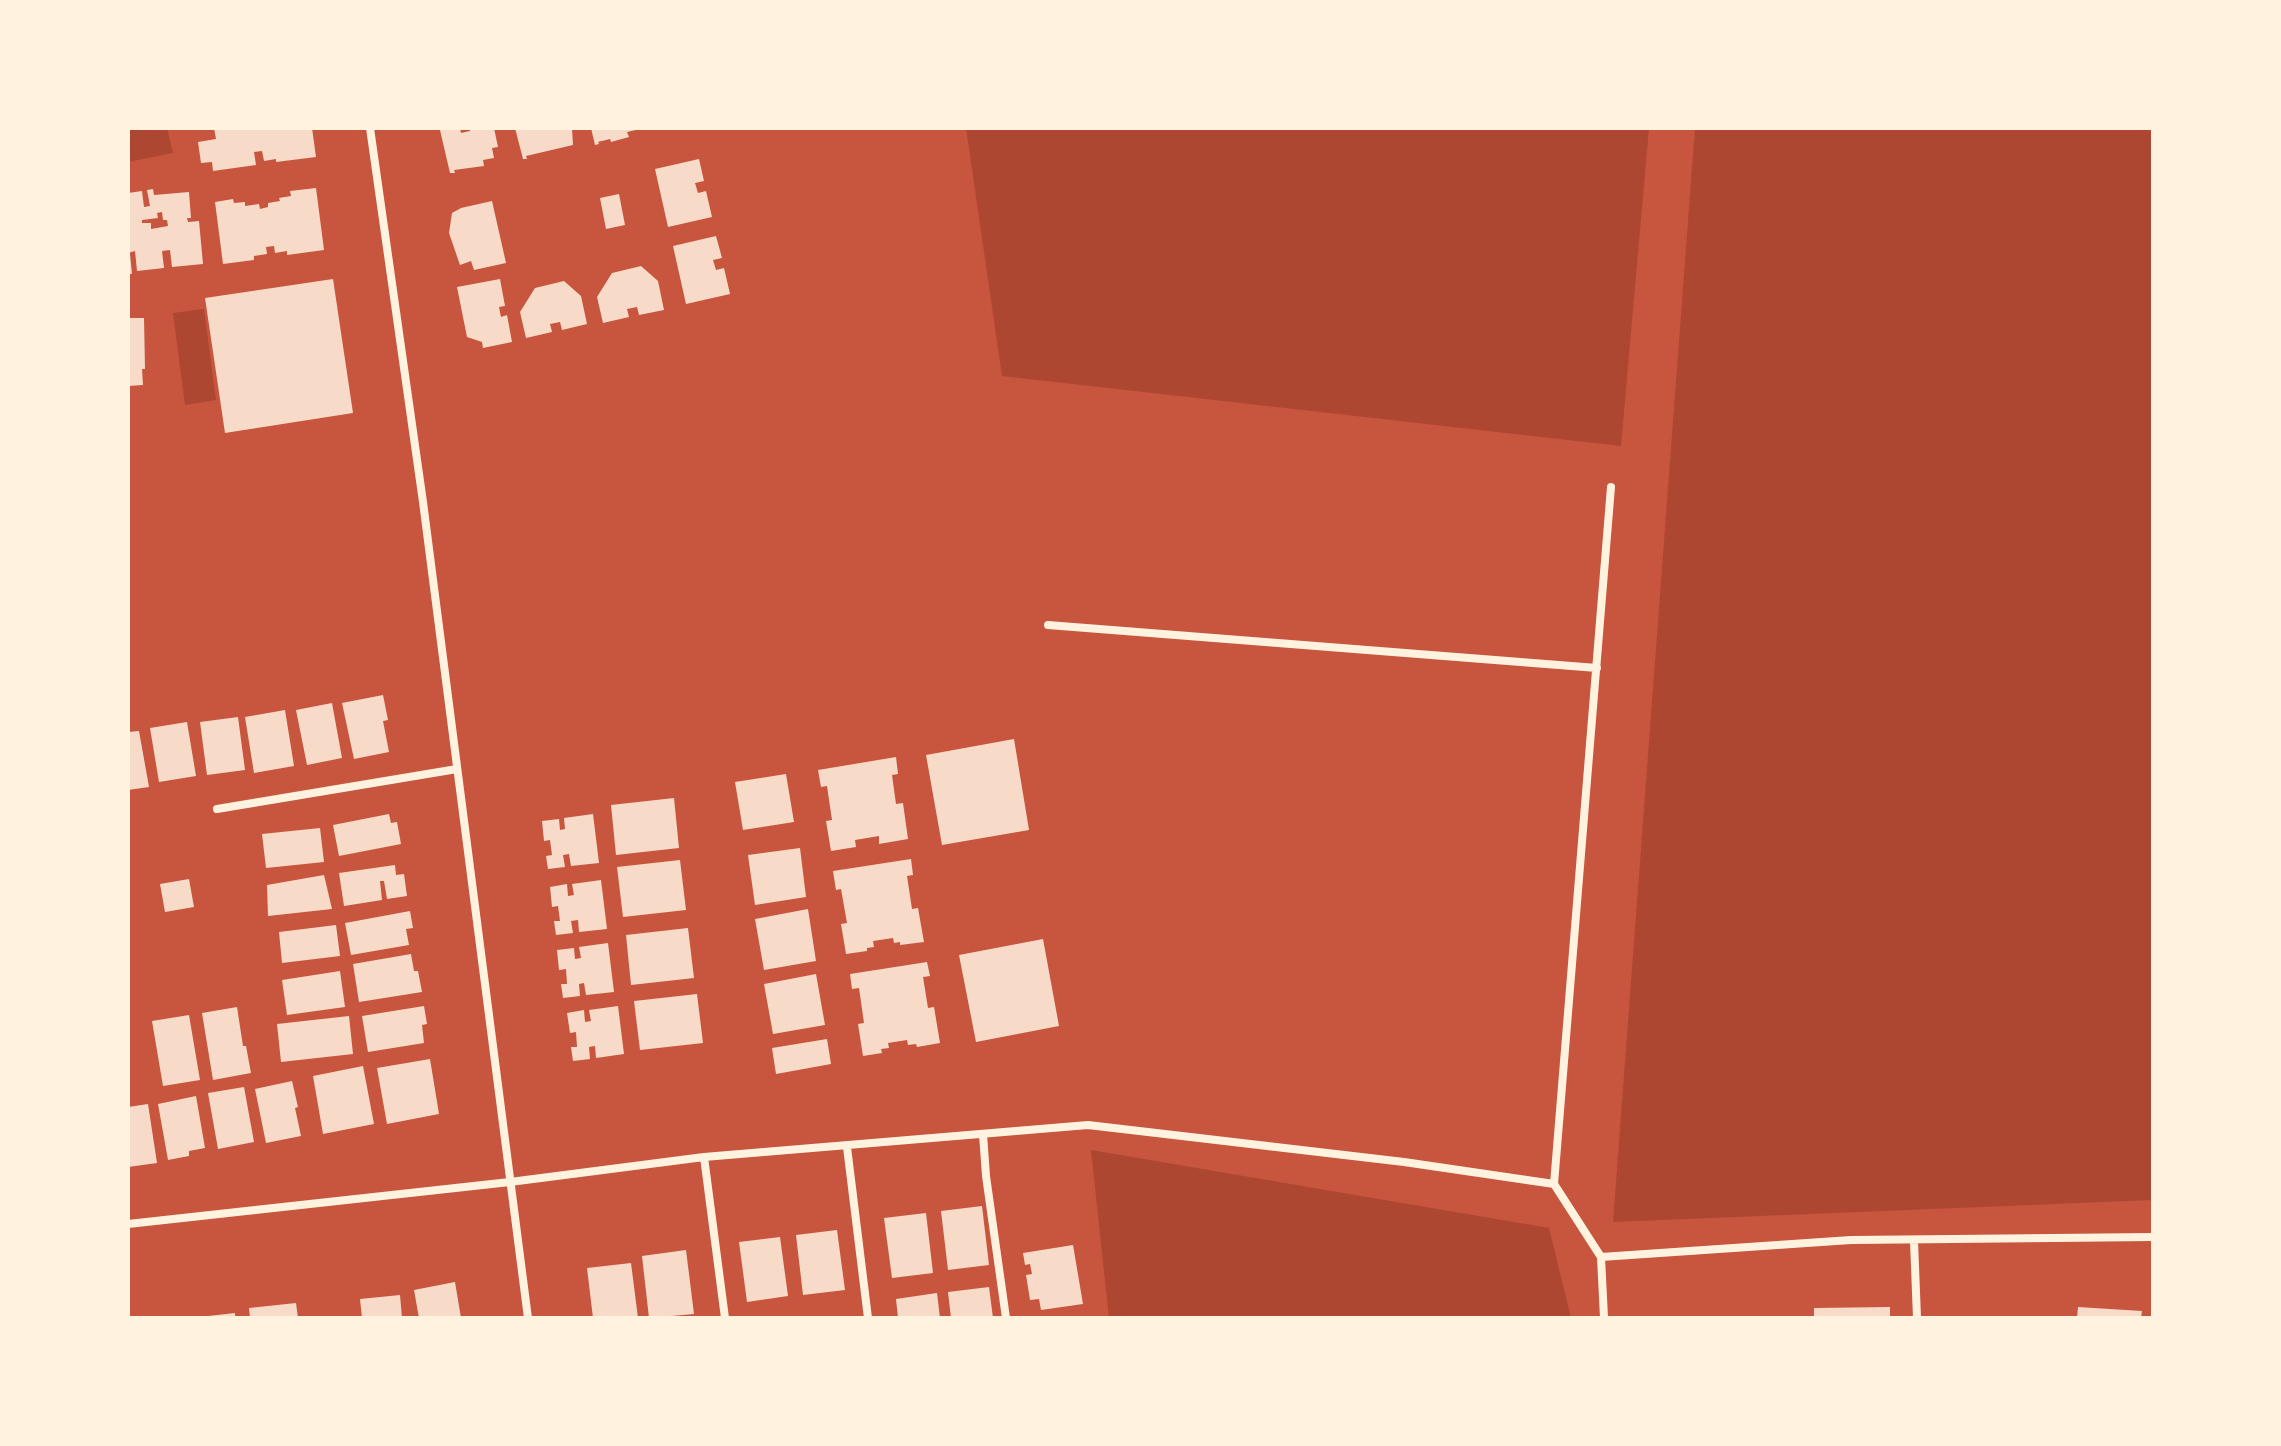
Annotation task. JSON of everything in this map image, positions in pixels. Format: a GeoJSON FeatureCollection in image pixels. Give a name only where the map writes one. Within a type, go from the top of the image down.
{"type":"FeatureCollection","features":[{"type":"Feature","properties":{"kind":"street"},"geometry":{"type":"LineString","coordinates":[[370,128],[423,502],[528,1318]]}},
{"type":"Feature","properties":{"kind":"street"},"geometry":{"type":"LineString","coordinates":[[1604,1318],[1601,1257],[1554,1184],[1611,487]]}},
{"type":"Feature","properties":{"kind":"street"},"geometry":{"type":"LineString","coordinates":[[1048,625],[1597,668]]}},
{"type":"Feature","properties":{"kind":"street"},"geometry":{"type":"LineString","coordinates":[[217,809],[457,769]]}},
{"type":"Feature","properties":{"kind":"street"},"geometry":{"type":"LineString","coordinates":[[128,1224],[510,1182],[704,1157],[1088,1125],[1404,1162],[1554,1184]]}},
{"type":"Feature","properties":{"kind":"street"},"geometry":{"type":"LineString","coordinates":[[983,1134],[1006,1318]]}},
{"type":"Feature","properties":{"kind":"street"},"geometry":{"type":"LineString","coordinates":[[847,1147],[868,1318]]}},
{"type":"Feature","properties":{"kind":"street"},"geometry":{"type":"LineString","coordinates":[[704,1157],[725,1318]]}},
{"type":"Feature","properties":{"kind":"street"},"geometry":{"type":"LineString","coordinates":[[1601,1257],[1851,1240],[2153,1237]]}},
{"type":"Feature","properties":{"kind":"street"},"geometry":{"type":"LineString","coordinates":[[1914,1241],[1917,1318]]}},
{"type":"Feature","properties":{"kind":"shaded area"},"geometry":{"type":"Polygon","coordinates":[[[128,128],[167,128],[173,153],[128,162],[128,128]]]}},
{"type":"Feature","properties":{"kind":"shaded area"},"geometry":{"type":"Polygon","coordinates":[[[966,128],[1649,128],[1621,446],[1002,376],[966,128]]]}},
{"type":"Feature","properties":{"kind":"shaded area"},"geometry":{"type":"Polygon","coordinates":[[[1695,128],[2153,128],[2153,1200],[1613,1222],[1695,128]]]}},
{"type":"Feature","properties":{"kind":"shaded area"},"geometry":{"type":"Polygon","coordinates":[[[204,309],[216,400],[185,405],[173,313],[204,309]]]}},
{"type":"Feature","properties":{"kind":"shaded area"},"geometry":{"type":"Polygon","coordinates":[[[1091,1150],[1549,1228],[1571,1318],[1109,1318],[1091,1150]]]}},
{"type":"Feature","properties":{"kind":"building"},"geometry":{"type":"Polygon","coordinates":[[[214,128],[312,128],[316,157],[276,162],[276,159],[264,161],[262,151],[254,152],[256,165],[213,171],[212,162],[201,163],[198,142],[216,139],[214,128]]]}},
{"type":"Feature","properties":{"kind":"building"},"geometry":{"type":"Polygon","coordinates":[[[460,128],[461,133],[470,131],[470,128],[494,128],[498,147],[492,148],[494,158],[483,160],[484,166],[450,173],[440,130],[460,128]]]}},
{"type":"Feature","properties":{"kind":"building"},"geometry":{"type":"Polygon","coordinates":[[[515,128],[572,128],[573,145],[523,159],[515,128]]]}},
{"type":"Feature","properties":{"kind":"building"},"geometry":{"type":"Polygon","coordinates":[[[591,128],[640,129],[627,132],[629,137],[611,142],[610,139],[595,145],[591,128]]]}},
{"type":"Feature","properties":{"kind":"building"},"geometry":{"type":"Polygon","coordinates":[[[699,159],[704,181],[695,183],[698,193],[706,191],[712,217],[668,227],[655,169],[699,159]]]}},
{"type":"Feature","properties":{"kind":"building"},"geometry":{"type":"Polygon","coordinates":[[[316,188],[324,250],[287,255],[287,251],[275,253],[274,246],[266,247],[267,254],[254,256],[254,260],[223,264],[215,202],[233,199],[234,203],[245,202],[245,206],[259,204],[260,209],[268,207],[268,203],[280,201],[279,198],[291,196],[290,191],[316,188]]]}},
{"type":"Feature","properties":{"kind":"building"},"geometry":{"type":"Polygon","coordinates":[[[153,189],[154,195],[189,192],[191,218],[187,218],[188,222],[199,221],[203,264],[172,267],[170,250],[162,251],[164,268],[137,271],[135,251],[128,253],[128,193],[142,191],[144,207],[150,206],[147,190],[153,189]],[[162,212],[157,213],[158,218],[142,220],[142,223],[151,223],[151,229],[168,226],[167,220],[163,220],[162,212]]]}},
{"type":"Feature","properties":{"kind":"building"},"geometry":{"type":"Polygon","coordinates":[[[619,194],[625,225],[606,229],[600,198],[619,194]]]}},
{"type":"Feature","properties":{"kind":"building"},"geometry":{"type":"Polygon","coordinates":[[[492,201],[506,263],[474,270],[471,261],[460,265],[449,233],[452,213],[492,201]]]}},
{"type":"Feature","properties":{"kind":"building"},"geometry":{"type":"Polygon","coordinates":[[[716,236],[722,258],[713,260],[716,270],[724,268],[730,294],[686,304],[673,246],[716,236]]]}},
{"type":"Feature","properties":{"kind":"building"},"geometry":{"type":"Polygon","coordinates":[[[128,255],[132,274],[128,274],[128,255]]]}},
{"type":"Feature","properties":{"kind":"building"},"geometry":{"type":"Polygon","coordinates":[[[641,266],[658,281],[664,310],[639,315],[637,307],[627,309],[629,317],[603,323],[597,297],[612,273],[641,266]]]}},
{"type":"Feature","properties":{"kind":"building"},"geometry":{"type":"Polygon","coordinates":[[[333,279],[353,413],[225,433],[205,298],[333,279]]]}},
{"type":"Feature","properties":{"kind":"building"},"geometry":{"type":"Polygon","coordinates":[[[500,279],[505,306],[499,307],[501,317],[507,315],[512,342],[483,348],[482,342],[467,337],[457,287],[500,279]]]}},
{"type":"Feature","properties":{"kind":"building"},"geometry":{"type":"Polygon","coordinates":[[[564,281],[581,296],[587,324],[562,330],[560,322],[550,324],[552,332],[526,338],[520,312],[535,288],[564,281]]]}},
{"type":"Feature","properties":{"kind":"building"},"geometry":{"type":"Polygon","coordinates":[[[128,318],[144,318],[143,385],[128,386],[128,318]]]}},
{"type":"Feature","properties":{"kind":"building"},"geometry":{"type":"Polygon","coordinates":[[[383,695],[388,720],[383,721],[389,752],[354,759],[342,703],[383,695]]]}},
{"type":"Feature","properties":{"kind":"building"},"geometry":{"type":"Polygon","coordinates":[[[332,703],[342,758],[307,765],[296,710],[332,703]]]}},
{"type":"Feature","properties":{"kind":"building"},"geometry":{"type":"Polygon","coordinates":[[[285,710],[294,766],[254,773],[245,717],[285,710]]]}},
{"type":"Feature","properties":{"kind":"building"},"geometry":{"type":"Polygon","coordinates":[[[238,717],[245,770],[207,775],[200,722],[238,717]]]}},
{"type":"Feature","properties":{"kind":"building"},"geometry":{"type":"Polygon","coordinates":[[[187,722],[196,776],[159,782],[150,728],[187,722]]]}},
{"type":"Feature","properties":{"kind":"building"},"geometry":{"type":"Polygon","coordinates":[[[139,731],[149,787],[128,790],[128,732],[139,731]]]}},
{"type":"Feature","properties":{"kind":"building"},"geometry":{"type":"Polygon","coordinates":[[[1014,739],[1029,830],[942,845],[926,755],[1014,739]]]}},
{"type":"Feature","properties":{"kind":"building"},"geometry":{"type":"Polygon","coordinates":[[[896,757],[898,774],[892,775],[896,804],[903,803],[908,839],[879,844],[879,836],[855,840],[856,847],[831,851],[826,821],[832,820],[827,786],[821,787],[818,770],[896,757]]]}},
{"type":"Feature","properties":{"kind":"building"},"geometry":{"type":"Polygon","coordinates":[[[786,774],[794,822],[743,830],[735,782],[786,774]]]}},
{"type":"Feature","properties":{"kind":"building"},"geometry":{"type":"Polygon","coordinates":[[[674,798],[679,848],[616,855],[611,805],[674,798]]]}},
{"type":"Feature","properties":{"kind":"building"},"geometry":{"type":"Polygon","coordinates":[[[389,814],[391,823],[397,822],[401,844],[339,856],[333,825],[389,814]]]}},
{"type":"Feature","properties":{"kind":"building"},"geometry":{"type":"Polygon","coordinates":[[[593,814],[599,863],[571,866],[569,854],[563,855],[565,867],[548,869],[546,856],[552,855],[550,840],[544,841],[542,821],[559,819],[560,830],[565,829],[564,818],[593,814]]]}},
{"type":"Feature","properties":{"kind":"building"},"geometry":{"type":"Polygon","coordinates":[[[320,828],[324,862],[266,868],[262,834],[320,828]]]}},
{"type":"Feature","properties":{"kind":"building"},"geometry":{"type":"Polygon","coordinates":[[[800,848],[806,897],[755,905],[748,855],[800,848]]]}},
{"type":"Feature","properties":{"kind":"building"},"geometry":{"type":"Polygon","coordinates":[[[911,859],[913,875],[907,876],[912,909],[918,908],[924,942],[900,945],[900,942],[894,943],[893,938],[873,941],[874,947],[867,948],[867,951],[846,954],[841,924],[847,923],[841,889],[836,890],[833,871],[911,859]]]}},
{"type":"Feature","properties":{"kind":"building"},"geometry":{"type":"Polygon","coordinates":[[[680,860],[686,910],[623,917],[617,867],[680,860]]]}},
{"type":"Feature","properties":{"kind":"building"},"geometry":{"type":"Polygon","coordinates":[[[395,865],[396,875],[404,874],[407,896],[387,899],[384,881],[380,881],[382,900],[344,906],[339,873],[395,865]]]}},
{"type":"Feature","properties":{"kind":"building"},"geometry":{"type":"Polygon","coordinates":[[[324,875],[332,909],[268,916],[267,885],[324,875]]]}},
{"type":"Feature","properties":{"kind":"building"},"geometry":{"type":"Polygon","coordinates":[[[189,879],[194,907],[165,912],[160,884],[189,879]]]}},
{"type":"Feature","properties":{"kind":"building"},"geometry":{"type":"Polygon","coordinates":[[[601,880],[607,929],[579,932],[578,920],[571,921],[573,933],[556,935],[554,921],[560,921],[558,906],[552,907],[550,887],[567,884],[568,896],[574,895],[572,884],[601,880]]]}},
{"type":"Feature","properties":{"kind":"building"},"geometry":{"type":"Polygon","coordinates":[[[808,909],[816,961],[764,970],[755,919],[808,909]]]}},
{"type":"Feature","properties":{"kind":"building"},"geometry":{"type":"Polygon","coordinates":[[[410,911],[413,928],[406,929],[409,945],[351,955],[345,923],[410,911]]]}},
{"type":"Feature","properties":{"kind":"building"},"geometry":{"type":"Polygon","coordinates":[[[336,925],[340,956],[282,963],[279,932],[336,925]]]}},
{"type":"Feature","properties":{"kind":"building"},"geometry":{"type":"Polygon","coordinates":[[[688,928],[694,978],[631,985],[626,935],[688,928]]]}},
{"type":"Feature","properties":{"kind":"building"},"geometry":{"type":"Polygon","coordinates":[[[1043,939],[1059,1026],[976,1042],[959,955],[1043,939]]]}},
{"type":"Feature","properties":{"kind":"building"},"geometry":{"type":"Polygon","coordinates":[[[608,943],[614,992],[586,995],[584,983],[579,984],[580,996],[563,998],[561,984],[567,984],[566,969],[559,970],[557,950],[574,948],[575,959],[581,958],[579,947],[608,943]]]}},
{"type":"Feature","properties":{"kind":"building"},"geometry":{"type":"Polygon","coordinates":[[[411,954],[422,992],[359,1002],[353,964],[411,954]]]}},
{"type":"Feature","properties":{"kind":"building"},"geometry":{"type":"Polygon","coordinates":[[[927,962],[930,976],[923,977],[928,1008],[934,1007],[940,1043],[917,1047],[916,1044],[908,1045],[907,1040],[888,1043],[889,1048],[881,1049],[882,1053],[863,1056],[858,1024],[864,1023],[859,988],[852,989],[850,974],[927,962]]]}},
{"type":"Feature","properties":{"kind":"building"},"geometry":{"type":"Polygon","coordinates":[[[340,971],[345,1007],[287,1015],[282,980],[340,971]]]}},
{"type":"Feature","properties":{"kind":"building"},"geometry":{"type":"Polygon","coordinates":[[[816,974],[825,1025],[773,1034],[764,984],[816,974]]]}},
{"type":"Feature","properties":{"kind":"building"},"geometry":{"type":"Polygon","coordinates":[[[697,994],[703,1043],[640,1050],[634,1001],[697,994]]]}},
{"type":"Feature","properties":{"kind":"building"},"geometry":{"type":"Polygon","coordinates":[[[424,1006],[427,1024],[422,1025],[424,1043],[368,1052],[362,1016],[424,1006]]]}},
{"type":"Feature","properties":{"kind":"building"},"geometry":{"type":"Polygon","coordinates":[[[618,1006],[624,1054],[596,1058],[595,1046],[589,1047],[590,1059],[573,1061],[571,1047],[577,1047],[576,1032],[570,1033],[567,1013],[584,1010],[585,1022],[591,1021],[589,1010],[618,1006]]]}},
{"type":"Feature","properties":{"kind":"building"},"geometry":{"type":"Polygon","coordinates":[[[237,1007],[251,1073],[213,1080],[202,1013],[237,1007]]]}},
{"type":"Feature","properties":{"kind":"building"},"geometry":{"type":"Polygon","coordinates":[[[189,1015],[200,1080],[163,1086],[152,1021],[189,1015]]]}},
{"type":"Feature","properties":{"kind":"building"},"geometry":{"type":"Polygon","coordinates":[[[349,1016],[353,1054],[281,1062],[277,1024],[349,1016]]]}},
{"type":"Feature","properties":{"kind":"building"},"geometry":{"type":"Polygon","coordinates":[[[827,1039],[831,1064],[776,1074],[772,1048],[827,1039]]]}},
{"type":"Feature","properties":{"kind":"building"},"geometry":{"type":"Polygon","coordinates":[[[430,1059],[439,1114],[387,1124],[377,1068],[430,1059]]]}},
{"type":"Feature","properties":{"kind":"building"},"geometry":{"type":"Polygon","coordinates":[[[363,1066],[374,1124],[323,1134],[313,1076],[363,1066]]]}},
{"type":"Feature","properties":{"kind":"building"},"geometry":{"type":"Polygon","coordinates":[[[292,1081],[301,1136],[266,1143],[255,1089],[292,1081]]]}},
{"type":"Feature","properties":{"kind":"building"},"geometry":{"type":"Polygon","coordinates":[[[244,1087],[254,1142],[218,1149],[208,1093],[244,1087]]]}},
{"type":"Feature","properties":{"kind":"building"},"geometry":{"type":"Polygon","coordinates":[[[196,1096],[205,1148],[189,1151],[189,1156],[168,1160],[158,1104],[196,1096]]]}},
{"type":"Feature","properties":{"kind":"building"},"geometry":{"type":"Polygon","coordinates":[[[148,1104],[157,1163],[128,1167],[128,1107],[148,1104]]]}},
{"type":"Feature","properties":{"kind":"building"},"geometry":{"type":"Polygon","coordinates":[[[982,1206],[989,1265],[948,1270],[941,1211],[982,1206]]]}},
{"type":"Feature","properties":{"kind":"building"},"geometry":{"type":"Polygon","coordinates":[[[926,1213],[933,1273],[892,1278],[884,1218],[926,1213]]]}},
{"type":"Feature","properties":{"kind":"building"},"geometry":{"type":"Polygon","coordinates":[[[837,1230],[845,1290],[803,1295],[796,1235],[837,1230]]]}},
{"type":"Feature","properties":{"kind":"building"},"geometry":{"type":"Polygon","coordinates":[[[780,1237],[788,1296],[747,1302],[739,1242],[780,1237]]]}},
{"type":"Feature","properties":{"kind":"building"},"geometry":{"type":"Polygon","coordinates":[[[1073,1245],[1083,1304],[1041,1310],[1039,1299],[1030,1300],[1026,1275],[1032,1274],[1030,1264],[1025,1265],[1023,1253],[1073,1245]]]}},
{"type":"Feature","properties":{"kind":"building"},"geometry":{"type":"Polygon","coordinates":[[[686,1250],[694,1314],[649,1318],[642,1256],[686,1250]]]}},
{"type":"Feature","properties":{"kind":"building"},"geometry":{"type":"Polygon","coordinates":[[[631,1263],[638,1318],[593,1318],[587,1268],[631,1263]]]}},
{"type":"Feature","properties":{"kind":"building"},"geometry":{"type":"Polygon","coordinates":[[[455,1282],[461,1318],[419,1318],[414,1290],[455,1282]]]}},
{"type":"Feature","properties":{"kind":"building"},"geometry":{"type":"Polygon","coordinates":[[[989,1287],[993,1318],[951,1318],[948,1292],[989,1287]]]}},
{"type":"Feature","properties":{"kind":"building"},"geometry":{"type":"Polygon","coordinates":[[[937,1293],[940,1318],[898,1318],[896,1299],[937,1293]]]}},
{"type":"Feature","properties":{"kind":"building"},"geometry":{"type":"Polygon","coordinates":[[[400,1295],[402,1318],[362,1318],[360,1299],[400,1295]]]}},
{"type":"Feature","properties":{"kind":"building"},"geometry":{"type":"Polygon","coordinates":[[[296,1303],[298,1318],[250,1318],[249,1308],[296,1303]]]}},
{"type":"Feature","properties":{"kind":"building"},"geometry":{"type":"Polygon","coordinates":[[[1890,1307],[1890,1318],[1814,1318],[1814,1308],[1890,1307]]]}},
{"type":"Feature","properties":{"kind":"building"},"geometry":{"type":"Polygon","coordinates":[[[2078,1307],[2142,1311],[2141,1318],[2077,1318],[2078,1307]]]}},
{"type":"Feature","properties":{"kind":"building"},"geometry":{"type":"Polygon","coordinates":[[[235,1313],[235,1318],[208,1318],[208,1316],[235,1313]]]}}]}
